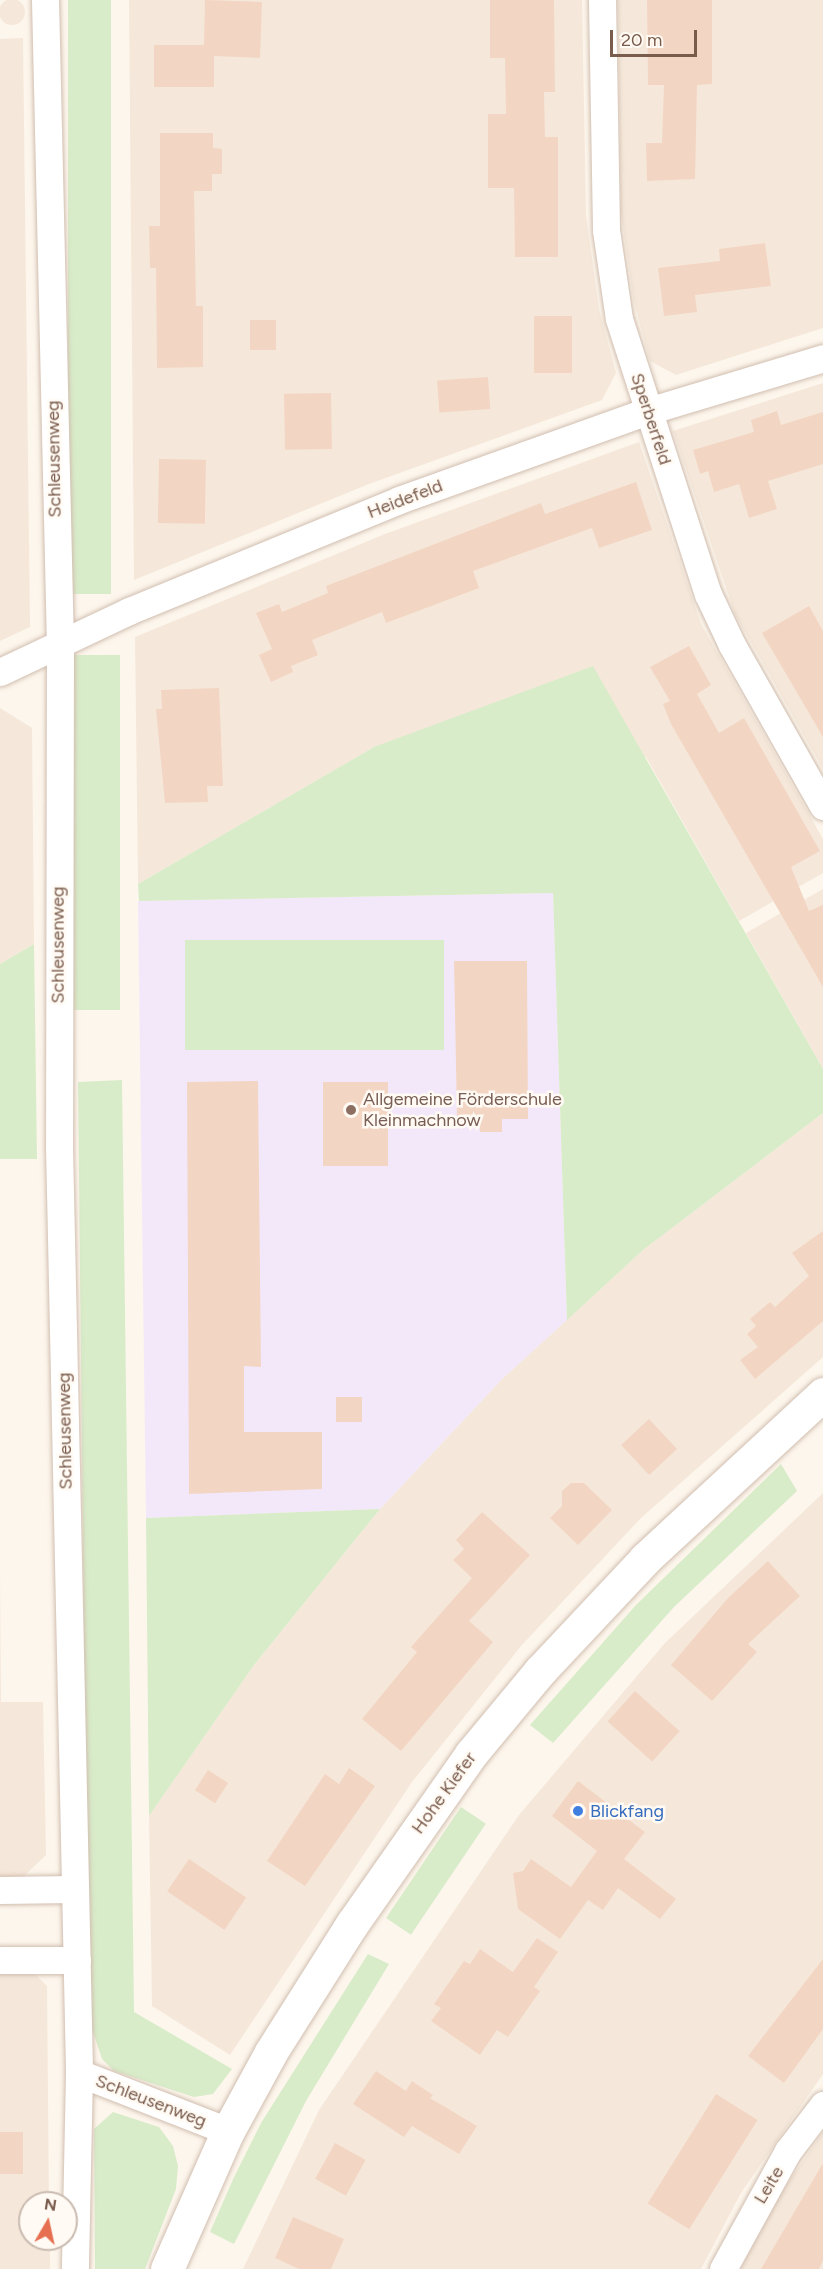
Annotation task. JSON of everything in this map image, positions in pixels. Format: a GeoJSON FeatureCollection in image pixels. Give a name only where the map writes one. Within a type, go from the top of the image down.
{"type":"FeatureCollection","features":[{"type":"Feature","properties":{"kind":"street","name":"Schleusenweg"},"geometry":{"type":"LineString","coordinates":[[45,0],[60,644],[59,1146],[79,2073],[228,2131]]}},
{"type":"Feature","properties":{"kind":"street","name":"Sperberfeld"},"geometry":{"type":"LineString","coordinates":[[602,0],[606,230],[619,320],[708,594],[732,645],[823,806]]}},
{"type":"Feature","properties":{"kind":"street","name":"Heidefeld"},"geometry":{"type":"LineString","coordinates":[[0,672],[60,644],[399,500],[648,411],[823,358]]}},
{"type":"Feature","properties":{"kind":"street","name":"Hohe Kiefer"},"geometry":{"type":"LineString","coordinates":[[167,2269],[228,2131],[271,2052],[352,1924],[471,1754],[540,1671],[652,1551],[823,1394]]}},
{"type":"Feature","properties":{"kind":"street"},"geometry":{"type":"LineString","coordinates":[[0,1890],[74,1889]]}},
{"type":"Feature","properties":{"kind":"street"},"geometry":{"type":"LineString","coordinates":[[0,1960],[76,1960]]}},
{"type":"Feature","properties":{"kind":"street"},"geometry":{"type":"LineString","coordinates":[[75,2269],[79,2073]]}},
{"type":"Feature","properties":{"kind":"street","name":"Leite"},"geometry":{"type":"LineString","coordinates":[[723,2269],[788,2151],[823,2105]]}},
{"type":"Feature","properties":{"kind":"shaded area"},"geometry":{"type":"Polygon","coordinates":[[[12,-1],[22,2],[25,12],[22,22],[12,25],[2,22],[-1,12],[2,2],[12,-1]]]}},
{"type":"Feature","properties":{"kind":"shaded area"},"geometry":{"type":"Polygon","coordinates":[[[129,0],[582,0],[586,215],[599,309],[616,373],[602,400],[369,484],[134,580],[129,0]]]}},
{"type":"Feature","properties":{"kind":"shaded area"},"geometry":{"type":"Polygon","coordinates":[[[618,0],[823,0],[823,328],[676,375],[650,361],[634,302],[621,213],[618,0]]]}},
{"type":"Feature","properties":{"kind":"shaded area"},"geometry":{"type":"Polygon","coordinates":[[[23,38],[30,627],[0,641],[0,39],[23,38]]]}},
{"type":"Feature","properties":{"kind":"shaded area"},"geometry":{"type":"Polygon","coordinates":[[[823,383],[823,769],[735,614],[673,431],[823,383]]]}},
{"type":"Feature","properties":{"kind":"shaded area"},"geometry":{"type":"Polygon","coordinates":[[[639,442],[701,624],[823,839],[823,873],[739,921],[646,757],[374,747],[138,884],[135,637],[385,534],[639,442]]]}},
{"type":"Feature","properties":{"kind":"shaded area"},"geometry":{"type":"Polygon","coordinates":[[[0,708],[32,728],[34,944],[0,964],[0,708]]]}},
{"type":"Feature","properties":{"kind":"shaded area"},"geometry":{"type":"Polygon","coordinates":[[[823,889],[823,1069],[746,933],[823,889]]]}},
{"type":"Feature","properties":{"kind":"shaded area","name":"Allgemeine Förderschule Kleinmachnow"},"geometry":{"type":"Polygon","coordinates":[[[553,893],[567,1320],[503,1378],[380,1509],[146,1518],[138,901],[553,893]]]}},
{"type":"Feature","properties":{"kind":"shaded area"},"geometry":{"type":"Polygon","coordinates":[[[823,1113],[823,1357],[641,1518],[521,1646],[412,1782],[230,2055],[152,2006],[149,1816],[254,1665],[380,1509],[503,1378],[643,1250],[823,1113]]]}},
{"type":"Feature","properties":{"kind":"shaded area"},"geometry":{"type":"Polygon","coordinates":[[[823,1493],[823,2074],[741,2193],[701,2269],[243,2269],[319,2110],[519,1815],[665,1643],[823,1493]]]}},
{"type":"Feature","properties":{"kind":"shaded area"},"geometry":{"type":"Polygon","coordinates":[[[0,1571],[1,1702],[43,1702],[46,1855],[23,1877],[0,1877],[0,1571]]]}},
{"type":"Feature","properties":{"kind":"shaded area"},"geometry":{"type":"Polygon","coordinates":[[[0,1968],[30,1969],[47,1986],[49,2191],[18,2191],[18,2251],[50,2251],[50,2269],[0,2269],[0,1968]]]}},
{"type":"Feature","properties":{"kind":"shaded area"},"geometry":{"type":"Polygon","coordinates":[[[823,2132],[823,2269],[740,2269],[785,2187],[823,2132]]]}},
{"type":"Feature","properties":{"kind":"green space"},"geometry":{"type":"Polygon","coordinates":[[[68,0],[111,0],[111,594],[68,594],[68,0]]]}},
{"type":"Feature","properties":{"kind":"green space"},"geometry":{"type":"Polygon","coordinates":[[[73,655],[120,655],[120,1010],[73,1010],[73,655]]]}},
{"type":"Feature","properties":{"kind":"green space"},"geometry":{"type":"Polygon","coordinates":[[[593,666],[823,1069],[823,1113],[643,1250],[567,1320],[553,893],[139,901],[138,884],[374,747],[593,666]]]}},
{"type":"Feature","properties":{"kind":"green space"},"geometry":{"type":"Polygon","coordinates":[[[185,940],[444,940],[444,1050],[185,1050],[185,940]]]}},
{"type":"Feature","properties":{"kind":"green space"},"geometry":{"type":"Polygon","coordinates":[[[34,944],[37,1159],[0,1159],[0,964],[34,944]]]}},
{"type":"Feature","properties":{"kind":"green space"},"geometry":{"type":"Polygon","coordinates":[[[122,1080],[134,2012],[232,2069],[213,2094],[194,2097],[114,2071],[102,2059],[88,2017],[78,1082],[122,1080]]]}},
{"type":"Feature","properties":{"kind":"green space"},"geometry":{"type":"Polygon","coordinates":[[[781,1464],[797,1491],[674,1607],[553,1743],[530,1725],[636,1605],[781,1464]]]}},
{"type":"Feature","properties":{"kind":"green space"},"geometry":{"type":"Polygon","coordinates":[[[380,1509],[254,1665],[149,1816],[146,1518],[380,1509]]]}},
{"type":"Feature","properties":{"kind":"green space"},"geometry":{"type":"Polygon","coordinates":[[[461,1807],[486,1824],[411,1935],[386,1918],[461,1807]]]}},
{"type":"Feature","properties":{"kind":"green space"},"geometry":{"type":"Polygon","coordinates":[[[368,1954],[389,1964],[306,2101],[234,2244],[210,2232],[261,2123],[368,1954]]]}},
{"type":"Feature","properties":{"kind":"green space"},"geometry":{"type":"Polygon","coordinates":[[[113,2112],[159,2127],[173,2146],[178,2166],[176,2189],[145,2269],[95,2269],[94,2129],[113,2112]]]}},
{"type":"Feature","properties":{"kind":"building"},"geometry":{"type":"Polygon","coordinates":[[[205,0],[262,2],[260,58],[214,56],[214,87],[154,87],[154,45],[204,45],[205,0]]]}},
{"type":"Feature","properties":{"kind":"building"},"geometry":{"type":"Polygon","coordinates":[[[490,0],[554,0],[555,92],[544,92],[545,137],[558,137],[558,257],[515,257],[514,188],[488,188],[488,114],[506,114],[505,58],[490,58],[490,0]]]}},
{"type":"Feature","properties":{"kind":"building"},"geometry":{"type":"Polygon","coordinates":[[[647,0],[712,0],[712,84],[697,85],[695,179],[647,181],[646,143],[662,143],[664,85],[648,85],[647,0]]]}},
{"type":"Feature","properties":{"kind":"building"},"geometry":{"type":"Polygon","coordinates":[[[160,133],[213,133],[213,148],[222,149],[222,174],[212,174],[212,191],[194,191],[196,306],[203,306],[203,367],[157,368],[156,268],[150,268],[149,226],[160,226],[160,133]]]}},
{"type":"Feature","properties":{"kind":"building"},"geometry":{"type":"Polygon","coordinates":[[[765,243],[771,286],[695,295],[697,312],[664,316],[658,268],[720,261],[719,249],[765,243]]]}},
{"type":"Feature","properties":{"kind":"building"},"geometry":{"type":"Polygon","coordinates":[[[534,316],[572,316],[572,373],[534,373],[534,316]]]}},
{"type":"Feature","properties":{"kind":"building"},"geometry":{"type":"Polygon","coordinates":[[[250,320],[276,320],[276,350],[250,350],[250,320]]]}},
{"type":"Feature","properties":{"kind":"building"},"geometry":{"type":"Polygon","coordinates":[[[488,377],[490,409],[439,412],[437,381],[488,377]]]}},
{"type":"Feature","properties":{"kind":"building"},"geometry":{"type":"Polygon","coordinates":[[[331,393],[332,449],[285,450],[284,394],[331,393]]]}},
{"type":"Feature","properties":{"kind":"building"},"geometry":{"type":"Polygon","coordinates":[[[777,411],[781,425],[823,412],[823,464],[768,481],[777,509],[749,518],[739,484],[714,492],[708,471],[700,474],[693,450],[754,432],[751,420],[777,411]]]}},
{"type":"Feature","properties":{"kind":"building"},"geometry":{"type":"Polygon","coordinates":[[[159,459],[206,460],[205,524],[158,523],[159,459]]]}},
{"type":"Feature","properties":{"kind":"building"},"geometry":{"type":"Polygon","coordinates":[[[636,482],[652,530],[599,548],[592,528],[473,571],[479,588],[386,623],[382,612],[312,640],[318,655],[291,666],[293,672],[271,682],[259,655],[272,649],[256,613],[279,604],[282,612],[328,593],[326,586],[541,503],[545,514],[636,482]]]}},
{"type":"Feature","properties":{"kind":"building"},"geometry":{"type":"Polygon","coordinates":[[[809,606],[823,631],[823,737],[762,633],[809,606]]]}},
{"type":"Feature","properties":{"kind":"building"},"geometry":{"type":"Polygon","coordinates":[[[689,646],[711,685],[697,694],[719,733],[744,718],[820,851],[791,867],[809,911],[823,905],[823,987],[671,724],[663,704],[670,701],[650,667],[689,646]]]}},
{"type":"Feature","properties":{"kind":"building"},"geometry":{"type":"Polygon","coordinates":[[[219,688],[223,786],[207,786],[208,802],[165,803],[156,709],[162,709],[161,690],[219,688]]]}},
{"type":"Feature","properties":{"kind":"building"},"geometry":{"type":"Polygon","coordinates":[[[454,961],[527,961],[528,1119],[502,1119],[502,1132],[480,1132],[479,1117],[457,1117],[454,961]]]}},
{"type":"Feature","properties":{"kind":"building"},"geometry":{"type":"Polygon","coordinates":[[[258,1081],[261,1367],[244,1366],[244,1432],[322,1432],[322,1489],[189,1494],[187,1082],[258,1081]]]}},
{"type":"Feature","properties":{"kind":"building"},"geometry":{"type":"Polygon","coordinates":[[[323,1082],[388,1082],[388,1166],[323,1166],[323,1082]]]}},
{"type":"Feature","properties":{"kind":"building"},"geometry":{"type":"Polygon","coordinates":[[[823,1231],[823,1321],[755,1379],[740,1360],[758,1347],[747,1334],[756,1326],[750,1319],[770,1302],[775,1307],[809,1276],[792,1253],[823,1231]]]}},
{"type":"Feature","properties":{"kind":"building"},"geometry":{"type":"Polygon","coordinates":[[[336,1397],[362,1397],[362,1422],[336,1422],[336,1397]]]}},
{"type":"Feature","properties":{"kind":"building"},"geometry":{"type":"Polygon","coordinates":[[[649,1419],[677,1449],[649,1475],[621,1445],[649,1419]]]}},
{"type":"Feature","properties":{"kind":"building"},"geometry":{"type":"Polygon","coordinates":[[[571,1483],[584,1483],[612,1510],[578,1545],[550,1518],[562,1506],[562,1491],[571,1483]]]}},
{"type":"Feature","properties":{"kind":"building"},"geometry":{"type":"Polygon","coordinates":[[[482,1512],[530,1555],[469,1621],[493,1642],[401,1751],[362,1719],[417,1652],[411,1647],[472,1578],[453,1560],[464,1549],[456,1540],[482,1512]]]}},
{"type":"Feature","properties":{"kind":"building"},"geometry":{"type":"Polygon","coordinates":[[[768,1561],[800,1596],[748,1644],[757,1652],[712,1701],[671,1665],[728,1598],[768,1561]]]}},
{"type":"Feature","properties":{"kind":"building"},"geometry":{"type":"Polygon","coordinates":[[[635,1691],[680,1731],[652,1762],[608,1721],[635,1691]]]}},
{"type":"Feature","properties":{"kind":"building"},"geometry":{"type":"Polygon","coordinates":[[[349,1768],[375,1786],[305,1886],[267,1861],[325,1774],[339,1784],[349,1768]]]}},
{"type":"Feature","properties":{"kind":"building"},"geometry":{"type":"Polygon","coordinates":[[[208,1770],[228,1783],[215,1803],[195,1790],[208,1770]]]}},
{"type":"Feature","properties":{"kind":"building"},"geometry":{"type":"Polygon","coordinates":[[[578,1781],[645,1832],[624,1859],[676,1899],[660,1919],[618,1888],[603,1910],[588,1900],[560,1939],[518,1909],[513,1873],[523,1871],[531,1859],[571,1887],[597,1851],[552,1816],[578,1781]]]}},
{"type":"Feature","properties":{"kind":"building"},"geometry":{"type":"Polygon","coordinates":[[[189,1859],[246,1898],[224,1930],[167,1891],[189,1859]]]}},
{"type":"Feature","properties":{"kind":"building"},"geometry":{"type":"Polygon","coordinates":[[[537,1938],[558,1952],[534,1987],[540,1991],[508,2037],[497,2030],[480,2055],[431,2021],[441,2008],[434,2004],[464,1961],[470,1964],[480,1949],[513,1972],[537,1938]]]}},
{"type":"Feature","properties":{"kind":"building"},"geometry":{"type":"Polygon","coordinates":[[[823,1959],[823,2029],[784,2083],[748,2056],[823,1959]]]}},
{"type":"Feature","properties":{"kind":"building"},"geometry":{"type":"Polygon","coordinates":[[[376,2071],[406,2091],[412,2081],[433,2095],[430,2098],[477,2126],[459,2154],[412,2126],[404,2137],[353,2104],[376,2071]]]}},
{"type":"Feature","properties":{"kind":"building"},"geometry":{"type":"Polygon","coordinates":[[[716,2094],[758,2120],[689,2229],[648,2203],[716,2094]]]}},
{"type":"Feature","properties":{"kind":"building"},"geometry":{"type":"Polygon","coordinates":[[[0,2132],[23,2132],[23,2174],[0,2174],[0,2132]]]}},
{"type":"Feature","properties":{"kind":"building"},"geometry":{"type":"Polygon","coordinates":[[[335,2143],[366,2160],[346,2196],[315,2179],[335,2143]]]}},
{"type":"Feature","properties":{"kind":"building"},"geometry":{"type":"Polygon","coordinates":[[[823,2163],[823,2260],[819,2269],[761,2269],[823,2163]]]}},
{"type":"Feature","properties":{"kind":"building"},"geometry":{"type":"Polygon","coordinates":[[[293,2217],[344,2239],[331,2269],[299,2269],[275,2258],[293,2217]]]}},
{"type":"Feature","properties":{"kind":"place","name":"Allgemeine Förderschule Kleinmachnow"},"geometry":{"type":"Point","coordinates":[351,1110]}},
{"type":"Feature","properties":{"kind":"place","name":"Blickfang"},"geometry":{"type":"Point","coordinates":[578,1811]}}]}
